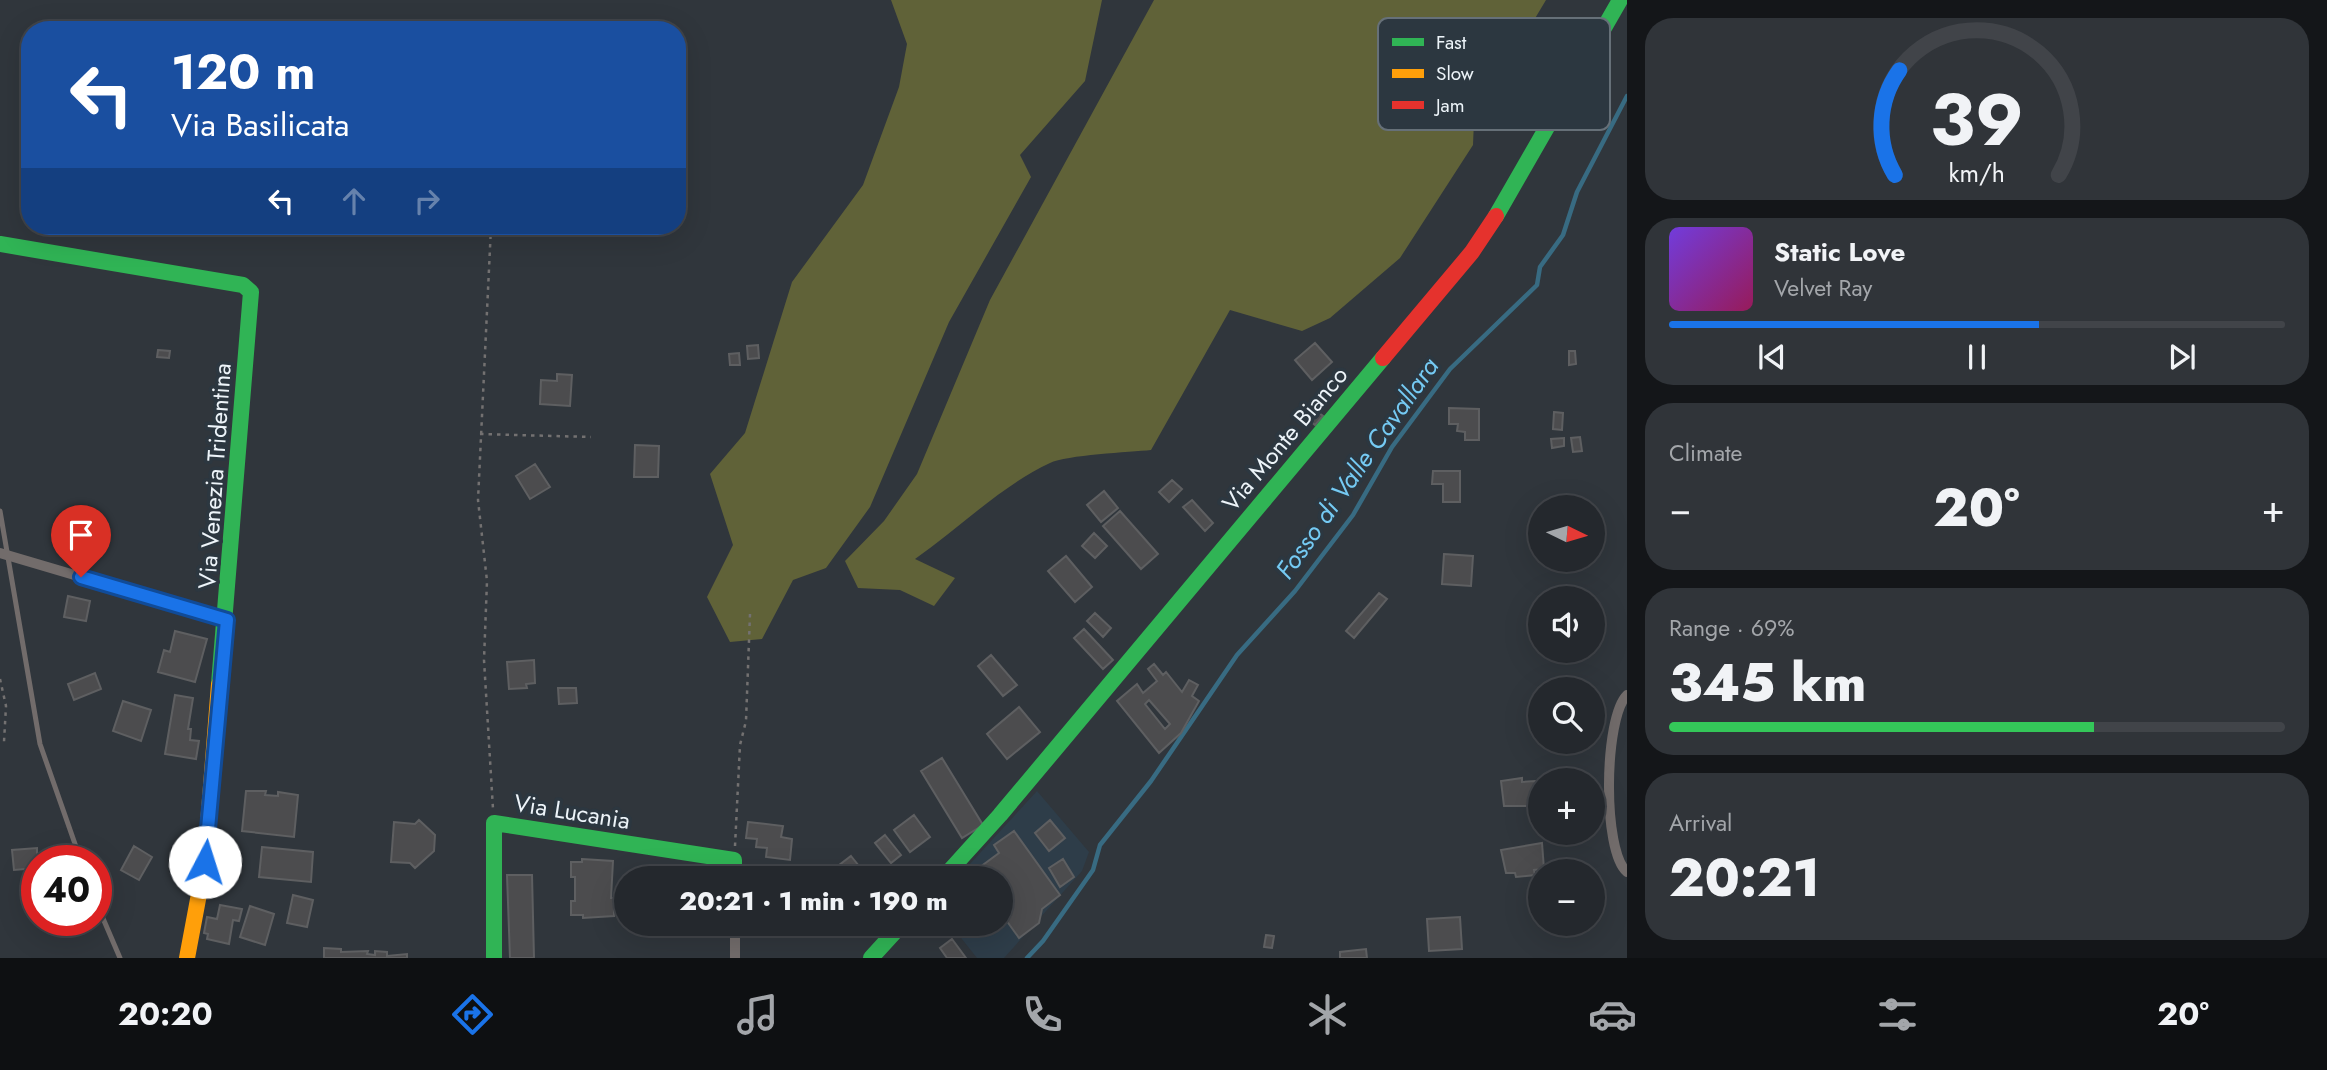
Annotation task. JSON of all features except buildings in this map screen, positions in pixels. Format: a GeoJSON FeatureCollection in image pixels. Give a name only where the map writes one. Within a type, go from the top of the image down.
{"type":"FeatureCollection","features":[{"type":"Feature","properties":{"kind":"street","name":"Via Monte Bianco"},"geometry":{"type":"LineString","coordinates":[[1610,18],[1620,0]]}},
{"type":"Feature","properties":{"kind":"street","name":"Via Monte Bianco"},"geometry":{"type":"LineString","coordinates":[[954,866],[1000,816],[1106,685],[1472,252],[1511,192],[1546,130]]}},
{"type":"Feature","properties":{"kind":"street","name":"Via Venezia Tridentina"},"geometry":{"type":"LineString","coordinates":[[0,244],[243,285],[249,289],[252,301],[205,862],[187,958]]}},
{"type":"Feature","properties":{"kind":"street"},"geometry":{"type":"LineString","coordinates":[[4,554],[227,620]]}},
{"type":"Feature","properties":{"kind":"street"},"geometry":{"type":"LineString","coordinates":[[1627,695],[1619,706],[1615,719],[1610,787],[1613,847],[1620,866],[1627,872]]}},
{"type":"Feature","properties":{"kind":"street","name":"Via Lucania"},"geometry":{"type":"LineString","coordinates":[[494,958],[494,823],[734,860]]}},
{"type":"Feature","properties":{"kind":"street"},"geometry":{"type":"LineString","coordinates":[[734,860],[734,866]]}},
{"type":"Feature","properties":{"kind":"street"},"geometry":{"type":"LineString","coordinates":[[735,936],[735,958]]}},
{"type":"Feature","properties":{"kind":"street"},"geometry":{"type":"LineString","coordinates":[[872,958],[891,936]]}},
{"type":"Feature","properties":{"kind":"lane"},"geometry":{"type":"LineString","coordinates":[[0,510],[4,554],[40,744],[75,845]]}},
{"type":"Feature","properties":{"kind":"lane"},"geometry":{"type":"LineString","coordinates":[[111,936],[120,958]]}},
{"type":"Feature","properties":{"kind":"path"},"geometry":{"type":"LineString","coordinates":[[491,235],[478,511],[487,582],[484,660],[494,823]]}},
{"type":"Feature","properties":{"kind":"path"},"geometry":{"type":"LineString","coordinates":[[480,434],[591,437]]}},
{"type":"Feature","properties":{"kind":"path"},"geometry":{"type":"LineString","coordinates":[[734,860],[740,745],[747,721],[750,614]]}},
{"type":"Feature","properties":{"kind":"path"},"geometry":{"type":"LineString","coordinates":[[0,679],[6,706],[4,742]]}},
{"type":"Feature","properties":{"kind":"shaded area"},"geometry":{"type":"Polygon","coordinates":[[[1037,791],[1089,852],[1082,871],[1004,958],[977,958],[960,936],[1013,936],[1013,866],[968,866],[1037,791]]]}},
{"type":"Feature","properties":{"kind":"green space"},"geometry":{"type":"Polygon","coordinates":[[[891,0],[1102,0],[1085,81],[1020,155],[1031,177],[949,322],[870,507],[826,568],[793,580],[762,639],[730,642],[707,597],[733,545],[710,474],[745,433],[792,282],[863,185],[899,87],[907,44],[891,0]]]}},
{"type":"Feature","properties":{"kind":"green space"},"geometry":{"type":"Polygon","coordinates":[[[1154,0],[1546,0],[1535,18],[1378,18],[1378,130],[1474,130],[1473,145],[1400,258],[1330,318],[1302,331],[1230,310],[1151,450],[1058,460],[1031,473],[997,496],[915,559],[955,578],[934,606],[900,590],[858,588],[845,561],[884,521],[917,474],[990,300],[1154,0]]]}},
{"type":"Feature","properties":{"kind":"waterway","name":"Fosso di Valle Cavallara"},"geometry":{"type":"LineString","coordinates":[[1610,129],[1627,96]]}},
{"type":"Feature","properties":{"kind":"waterway","name":"Fosso di Valle Cavallara"},"geometry":{"type":"LineString","coordinates":[[1027,958],[1043,941],[1093,870],[1100,845],[1151,781],[1237,655],[1295,591],[1353,515],[1392,447],[1450,369],[1537,285],[1540,267],[1563,235],[1577,192],[1609,130]]}},
{"type":"Feature","properties":{"kind":"traffic: fast"},"geometry":{"type":"LineString","coordinates":[[1610,18],[1620,0]]}},
{"type":"Feature","properties":{"kind":"traffic: fast"},"geometry":{"type":"LineString","coordinates":[[1496,216],[1545,130]]}},
{"type":"Feature","properties":{"kind":"traffic: fast"},"geometry":{"type":"LineString","coordinates":[[0,244],[243,285],[251,292],[219,684]]}},
{"type":"Feature","properties":{"kind":"traffic: fast"},"geometry":{"type":"LineString","coordinates":[[954,866],[1000,815],[1383,358]]}},
{"type":"Feature","properties":{"kind":"traffic: fast"},"geometry":{"type":"LineString","coordinates":[[494,958],[494,823],[734,860],[734,866]]}},
{"type":"Feature","properties":{"kind":"traffic: fast"},"geometry":{"type":"LineString","coordinates":[[871,958],[891,936]]}},
{"type":"Feature","properties":{"kind":"traffic: slow"},"geometry":{"type":"LineString","coordinates":[[187,958],[205,862],[219,684]]}},
{"type":"Feature","properties":{"kind":"traffic: jam"},"geometry":{"type":"LineString","coordinates":[[1383,358],[1472,252],[1496,216]]}},
{"type":"Feature","properties":{"kind":"route"},"geometry":{"type":"LineString","coordinates":[[81,577],[227,620],[205,862]]}}]}
